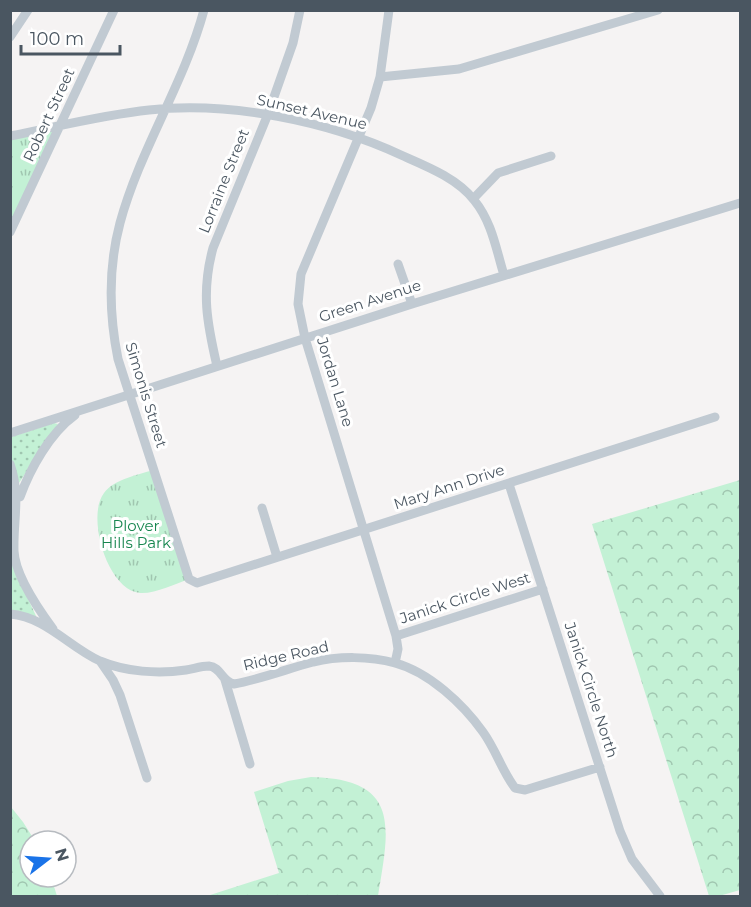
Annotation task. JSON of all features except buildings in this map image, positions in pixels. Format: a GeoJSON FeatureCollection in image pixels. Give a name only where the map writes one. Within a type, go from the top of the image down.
{"type":"FeatureCollection","features":[{"type":"Feature","properties":{"kind":"street"},"geometry":{"type":"LineString","coordinates":[[10,37],[28,10]]}},
{"type":"Feature","properties":{"kind":"street","name":"Robert Street"},"geometry":{"type":"LineString","coordinates":[[10,232],[114,10]]}},
{"type":"Feature","properties":{"kind":"street","name":"Simonis Street"},"geometry":{"type":"LineString","coordinates":[[192,582],[189,579],[118,359],[113,336],[111,284],[113,258],[120,223],[204,10]]}},
{"type":"Feature","properties":{"kind":"street","name":"Lorraine Street"},"geometry":{"type":"LineString","coordinates":[[217,366],[205,308],[209,263],[213,248],[268,114],[293,43],[300,10]]}},
{"type":"Feature","properties":{"kind":"street","name":"Jordan Lane"},"geometry":{"type":"LineString","coordinates":[[390,10],[380,77],[371,108],[299,283],[298,304],[305,338],[396,636],[398,649],[395,663]]}},
{"type":"Feature","properties":{"kind":"street"},"geometry":{"type":"LineString","coordinates":[[380,77],[459,69],[658,10]]}},
{"type":"Feature","properties":{"kind":"street","name":"Sunset Avenue"},"geometry":{"type":"LineString","coordinates":[[10,136],[131,112],[191,108],[268,114],[359,137],[432,169],[460,186],[482,210],[492,231],[504,275]]}},
{"type":"Feature","properties":{"kind":"street"},"geometry":{"type":"LineString","coordinates":[[473,199],[498,173],[551,156]]}},
{"type":"Feature","properties":{"kind":"street","name":"Green Avenue"},"geometry":{"type":"LineString","coordinates":[[10,433],[504,275],[741,203]]}},
{"type":"Feature","properties":{"kind":"street"},"geometry":{"type":"LineString","coordinates":[[398,264],[412,304]]}},
{"type":"Feature","properties":{"kind":"street"},"geometry":{"type":"LineString","coordinates":[[18,502],[34,465],[61,428],[83,410]]}},
{"type":"Feature","properties":{"kind":"street","name":"Mary Ann Drive"},"geometry":{"type":"LineString","coordinates":[[192,582],[203,581],[365,530],[715,417]]}},
{"type":"Feature","properties":{"kind":"street"},"geometry":{"type":"LineString","coordinates":[[10,464],[15,478],[18,502],[12,555],[34,602],[56,633]]}},
{"type":"Feature","properties":{"kind":"street","name":"Janick Circle North"},"geometry":{"type":"LineString","coordinates":[[509,484],[625,845],[632,859],[660,897]]}},
{"type":"Feature","properties":{"kind":"street"},"geometry":{"type":"LineString","coordinates":[[262,508],[277,557]]}},
{"type":"Feature","properties":{"kind":"street","name":"Janick Circle West"},"geometry":{"type":"LineString","coordinates":[[396,636],[543,589]]}},
{"type":"Feature","properties":{"kind":"street","name":"Ridge Road"},"geometry":{"type":"LineString","coordinates":[[10,614],[40,622],[100,661],[135,670],[161,672],[209,666],[218,670],[225,680],[234,684],[316,662],[338,659],[361,658],[395,663],[417,673],[444,690],[465,710],[494,749],[515,788],[525,790],[600,767]]}},
{"type":"Feature","properties":{"kind":"street"},"geometry":{"type":"LineString","coordinates":[[100,661],[120,695],[147,778]]}},
{"type":"Feature","properties":{"kind":"street"},"geometry":{"type":"LineString","coordinates":[[225,680],[250,764]]}},
{"type":"Feature","properties":{"kind":"green space"},"geometry":{"type":"Polygon","coordinates":[[[60,126],[11,232],[11,136],[60,126]]]}},
{"type":"Feature","properties":{"kind":"green space"},"geometry":{"type":"Polygon","coordinates":[[[54,423],[58,424],[19,483],[11,457],[11,437],[54,423]]]}},
{"type":"Feature","properties":{"kind":"green space","name":"Plover Hills Park"},"geometry":{"type":"Polygon","coordinates":[[[153,470],[189,579],[158,590],[140,593],[128,589],[109,566],[99,534],[97,518],[99,504],[108,488],[127,478],[153,470]]]}},
{"type":"Feature","properties":{"kind":"green space"},"geometry":{"type":"Polygon","coordinates":[[[740,480],[740,890],[719,896],[709,896],[592,524],[740,480]]]}},
{"type":"Feature","properties":{"kind":"green space"},"geometry":{"type":"Polygon","coordinates":[[[11,562],[36,616],[36,617],[11,610],[11,562]]]}},
{"type":"Feature","properties":{"kind":"green space"},"geometry":{"type":"Polygon","coordinates":[[[311,777],[340,780],[361,787],[375,798],[383,812],[386,829],[385,849],[378,896],[207,896],[279,873],[254,792],[288,781],[311,777]]]}},
{"type":"Feature","properties":{"kind":"green space"},"geometry":{"type":"Polygon","coordinates":[[[11,807],[27,829],[18,829],[18,889],[55,889],[57,896],[11,896],[11,807]]]}}]}
